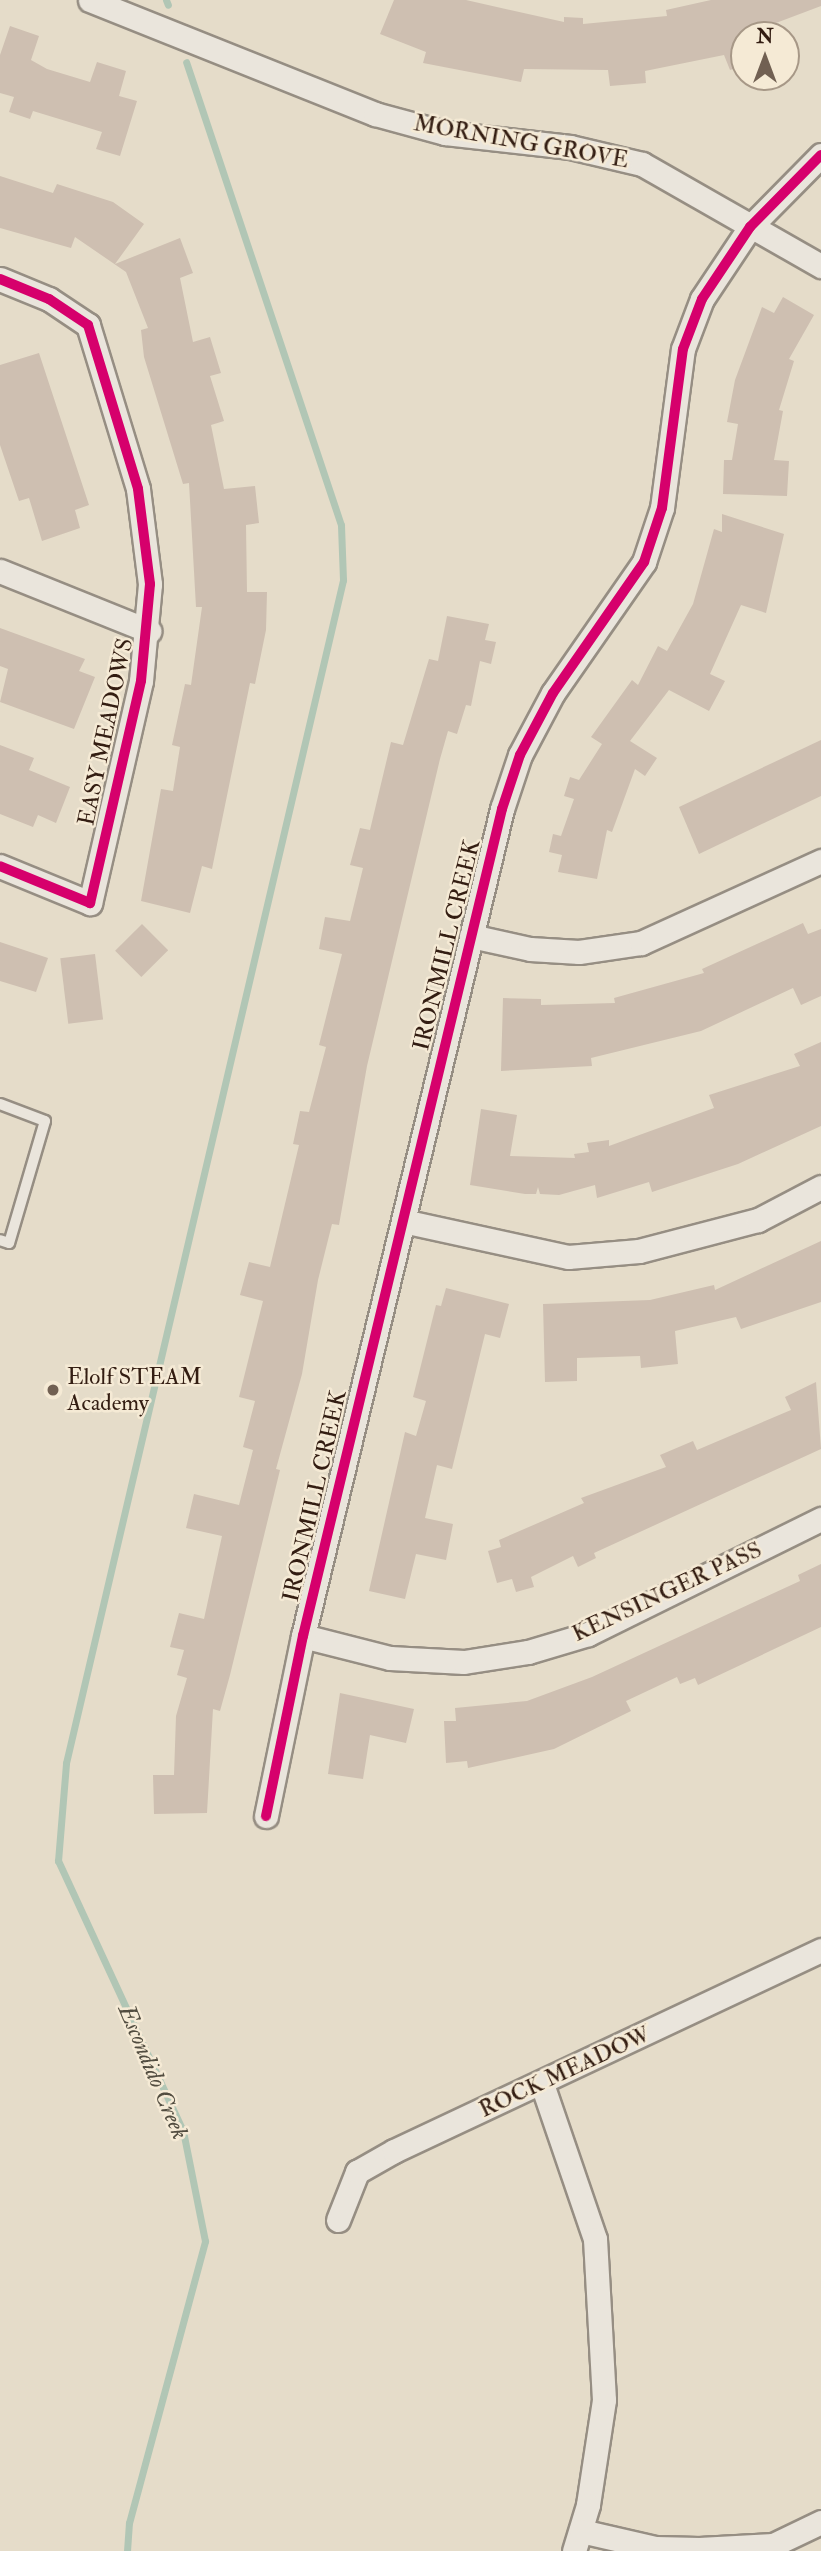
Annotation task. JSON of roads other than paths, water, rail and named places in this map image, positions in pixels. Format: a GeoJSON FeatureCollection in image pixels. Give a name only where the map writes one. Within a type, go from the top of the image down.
{"type":"FeatureCollection","features":[{"type":"Feature","properties":{"kind":"street","name":"MORNING GROVE"},"geometry":{"type":"LineString","coordinates":[[90,0],[374,114],[445,132],[570,147],[642,164],[821,266]]}},
{"type":"Feature","properties":{"kind":"street","name":"IRONMILL CREEK"},"geometry":{"type":"LineString","coordinates":[[266,1816],[303,1636],[402,1221],[471,936],[520,755],[552,693],[644,562],[662,508],[687,339],[702,299],[750,227],[821,155]]}},
{"type":"Feature","properties":{"kind":"street","name":"EASY MEADOWS"},"geometry":{"type":"LineString","coordinates":[[0,279],[49,299],[88,325],[138,489],[150,584],[149,631],[90,903],[0,866]]}},
{"type":"Feature","properties":{"kind":"street"},"geometry":{"type":"LineString","coordinates":[[0,571],[149,631]]}},
{"type":"Feature","properties":{"kind":"street"},"geometry":{"type":"LineString","coordinates":[[471,936],[530,949],[579,952],[641,943],[821,861]]}},
{"type":"Feature","properties":{"kind":"street"},"geometry":{"type":"LineString","coordinates":[[402,1221],[568,1257],[639,1251],[758,1220],[821,1187]]}},
{"type":"Feature","properties":{"kind":"street","name":"KENSINGER PASS"},"geometry":{"type":"LineString","coordinates":[[303,1636],[390,1658],[464,1662],[528,1652],[588,1634],[821,1519]]}},
{"type":"Feature","properties":{"kind":"street","name":"ROCK MEADOW"},"geometry":{"type":"LineString","coordinates":[[338,2220],[357,2172],[821,1950]]}},
{"type":"Feature","properties":{"kind":"street"},"geometry":{"type":"LineString","coordinates":[[542,2084],[595,2239],[604,2400],[577,2541],[699,2549],[773,2545],[821,2522]]}},
{"type":"Feature","properties":{"kind":"lane"},"geometry":{"type":"LineString","coordinates":[[0,1104],[45,1121],[9,1243],[0,1240]]}},
{"type":"Feature","properties":{"kind":"waterway"},"geometry":{"type":"LineString","coordinates":[[166,0],[168,5]]}},
{"type":"Feature","properties":{"kind":"waterway","name":"Escondido Creek"},"geometry":{"type":"LineString","coordinates":[[127,2551],[129,2523],[205,2241],[183,2131],[58,1861],[66,1763],[343,580],[341,525],[186,62]]}},
{"type":"Feature","properties":{"kind":"place","name":"Elolf STEAM Academy"},"geometry":{"type":"Point","coordinates":[53,1390]}}]}
